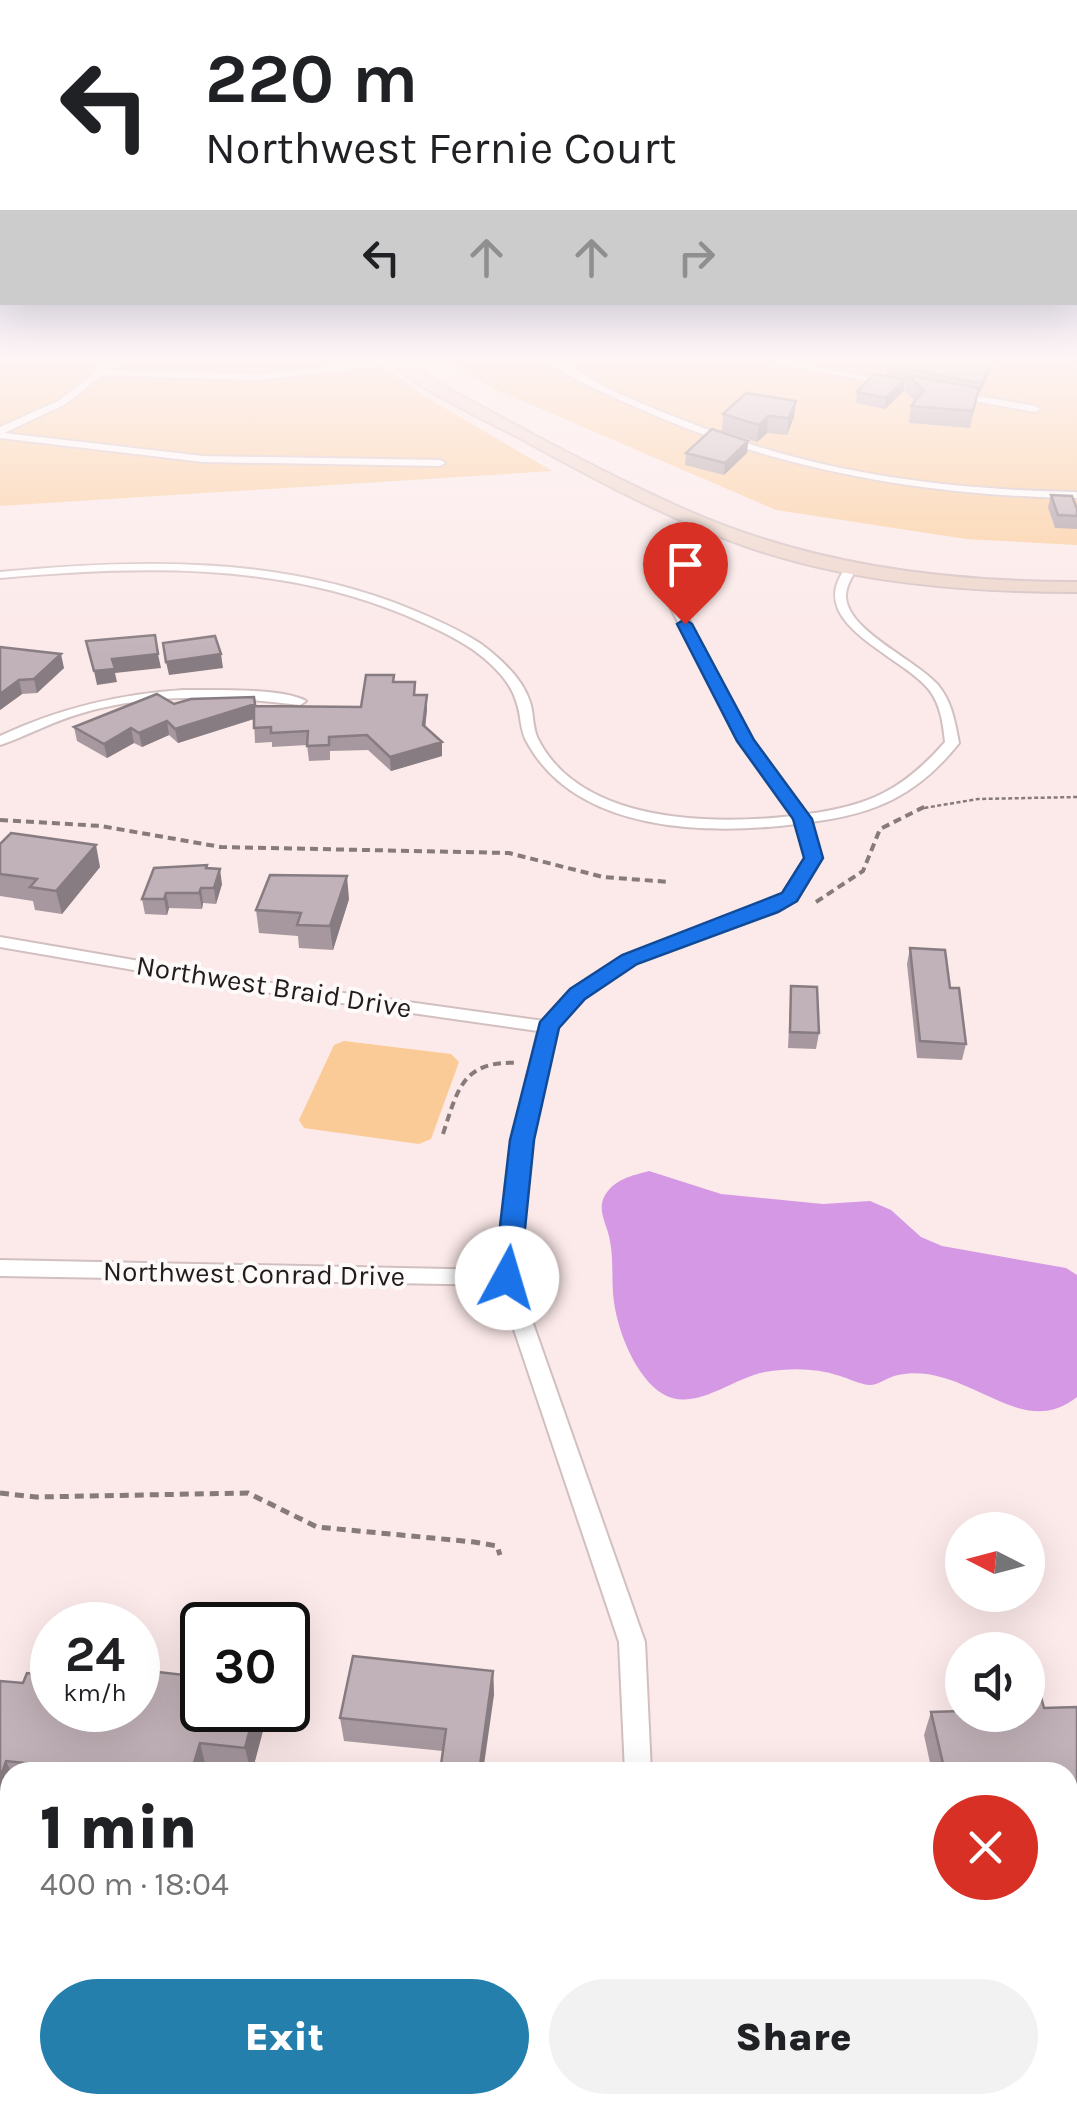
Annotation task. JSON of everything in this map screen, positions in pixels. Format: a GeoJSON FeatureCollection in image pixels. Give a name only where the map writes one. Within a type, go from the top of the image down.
{"type":"FeatureCollection","features":[{"type":"Feature","properties":{"kind":"main road"},"geometry":{"type":"LineString","coordinates":[[576,458],[717,528],[783,552],[979,584],[1077,587]]}},
{"type":"Feature","properties":{"kind":"street"},"geometry":{"type":"LineString","coordinates":[[192,458],[440,463]]}},
{"type":"Feature","properties":{"kind":"street"},"geometry":{"type":"LineString","coordinates":[[791,458],[991,493],[1077,494]]}},
{"type":"Feature","properties":{"kind":"street"},"geometry":{"type":"LineString","coordinates":[[0,575],[172,564],[259,570],[320,582],[438,625],[494,657],[524,701],[527,727],[543,758],[563,780],[602,801],[744,827],[860,810],[928,772],[952,743],[952,719],[938,690],[844,610],[840,589],[853,565]]}},
{"type":"Feature","properties":{"kind":"street"},"geometry":{"type":"LineString","coordinates":[[638,1762],[632,1642],[507,1278],[522,1140],[548,1027],[578,994],[630,960],[771,908],[790,897],[814,858],[803,819],[746,741],[669,593]]}},
{"type":"Feature","properties":{"kind":"street"},"geometry":{"type":"LineString","coordinates":[[0,741],[84,706],[150,693],[232,692],[300,701]]}},
{"type":"Feature","properties":{"kind":"street","name":"Northwest Braid Drive"},"geometry":{"type":"LineString","coordinates":[[0,942],[250,985],[548,1027]]}},
{"type":"Feature","properties":{"kind":"street","name":"Northwest Conrad Drive"},"geometry":{"type":"LineString","coordinates":[[0,1268],[507,1278]]}},
{"type":"Feature","properties":{"kind":"path"},"geometry":{"type":"LineString","coordinates":[[816,902],[859,874],[866,865],[875,832],[898,816],[966,800],[1077,797]]}},
{"type":"Feature","properties":{"kind":"path"},"geometry":{"type":"LineString","coordinates":[[0,820],[101,826],[221,847],[498,852],[603,877],[670,882]]}},
{"type":"Feature","properties":{"kind":"path"},"geometry":{"type":"LineString","coordinates":[[443,1134],[458,1090],[472,1069],[500,1060],[524,1064]]}},
{"type":"Feature","properties":{"kind":"path"},"geometry":{"type":"LineString","coordinates":[[0,1493],[36,1497],[248,1493],[270,1498],[290,1516],[312,1527],[456,1538],[497,1546],[500,1555]]}},
{"type":"Feature","properties":{"kind":"shaded area"},"geometry":{"type":"Polygon","coordinates":[[[0,458],[529,458],[552,471],[0,506],[0,458]]]}},
{"type":"Feature","properties":{"kind":"shaded area"},"geometry":{"type":"Polygon","coordinates":[[[654,458],[1077,458],[1077,545],[966,539],[776,510],[654,458]]]}},
{"type":"Feature","properties":{"kind":"shaded area"},"geometry":{"type":"Polygon","coordinates":[[[344,1041],[451,1054],[459,1062],[431,1139],[419,1144],[304,1128],[299,1120],[334,1045],[344,1041]]]}},
{"type":"Feature","properties":{"kind":"shaded area"},"geometry":{"type":"Polygon","coordinates":[[[649,1171],[721,1194],[823,1204],[870,1201],[891,1210],[921,1237],[942,1246],[1066,1268],[1077,1275],[1077,1397],[1056,1409],[1034,1411],[923,1374],[898,1375],[869,1385],[821,1371],[794,1369],[753,1375],[701,1397],[675,1399],[663,1394],[637,1366],[620,1327],[602,1208],[604,1197],[613,1186],[649,1171]]]}},
{"type":"Feature","properties":{"kind":"building"},"geometry":{"type":"Polygon","coordinates":[[[704,458],[731,458],[725,463],[704,458]]]}},
{"type":"Feature","properties":{"kind":"building"},"geometry":{"type":"Polygon","coordinates":[[[1051,495],[1072,496],[1077,516],[1058,515],[1051,495]]]}},
{"type":"Feature","properties":{"kind":"building"},"geometry":{"type":"Polygon","coordinates":[[[155,635],[158,654],[112,659],[115,669],[94,671],[86,641],[155,635]]]}},
{"type":"Feature","properties":{"kind":"building"},"geometry":{"type":"Polygon","coordinates":[[[215,636],[221,654],[166,662],[163,643],[215,636]]]}},
{"type":"Feature","properties":{"kind":"building"},"geometry":{"type":"Polygon","coordinates":[[[0,647],[61,654],[34,679],[19,680],[0,694],[0,647]]]}},
{"type":"Feature","properties":{"kind":"building"},"geometry":{"type":"Polygon","coordinates":[[[366,675],[394,675],[393,682],[415,682],[414,695],[427,695],[423,725],[442,742],[390,757],[367,735],[329,737],[329,745],[307,746],[308,731],[271,733],[271,727],[254,728],[254,706],[361,707],[366,675]]]}},
{"type":"Feature","properties":{"kind":"building"},"geometry":{"type":"Polygon","coordinates":[[[157,694],[174,704],[191,699],[254,697],[255,704],[175,729],[167,721],[139,733],[131,728],[104,744],[74,727],[157,694]]]}},
{"type":"Feature","properties":{"kind":"building"},"geometry":{"type":"Polygon","coordinates":[[[11,833],[96,845],[56,891],[30,887],[37,879],[0,874],[0,844],[11,833]]]}},
{"type":"Feature","properties":{"kind":"building"},"geometry":{"type":"Polygon","coordinates":[[[207,865],[206,868],[220,869],[214,888],[201,888],[199,893],[166,893],[164,899],[142,899],[154,868],[207,865]]]}},
{"type":"Feature","properties":{"kind":"building"},"geometry":{"type":"Polygon","coordinates":[[[270,875],[347,876],[330,926],[297,925],[301,913],[256,910],[270,875]]]}},
{"type":"Feature","properties":{"kind":"building"},"geometry":{"type":"Polygon","coordinates":[[[910,948],[945,950],[950,988],[959,988],[966,1044],[920,1041],[910,948]]]}},
{"type":"Feature","properties":{"kind":"building"},"geometry":{"type":"Polygon","coordinates":[[[791,986],[817,987],[819,1033],[790,1032],[791,986]]]}},
{"type":"Feature","properties":{"kind":"building"},"geometry":{"type":"Polygon","coordinates":[[[353,1656],[493,1671],[480,1762],[441,1762],[446,1729],[340,1718],[353,1656]]]}},
{"type":"Feature","properties":{"kind":"building"},"geometry":{"type":"Polygon","coordinates":[[[160,1672],[180,1674],[180,1732],[249,1732],[245,1748],[200,1743],[194,1762],[0,1762],[0,1681],[23,1683],[27,1673],[30,1732],[160,1732],[160,1672]]]}},
{"type":"Feature","properties":{"kind":"building"},"geometry":{"type":"Polygon","coordinates":[[[1077,1707],[1077,1762],[943,1762],[931,1712],[945,1712],[945,1732],[1045,1732],[1045,1708],[1077,1707]]]}},
{"type":"Feature","properties":{"kind":"route"},"geometry":{"type":"LineString","coordinates":[[507,1278],[522,1140],[548,1027],[578,994],[630,960],[771,908],[790,897],[814,858],[803,819],[746,741],[685,624]]}}]}
